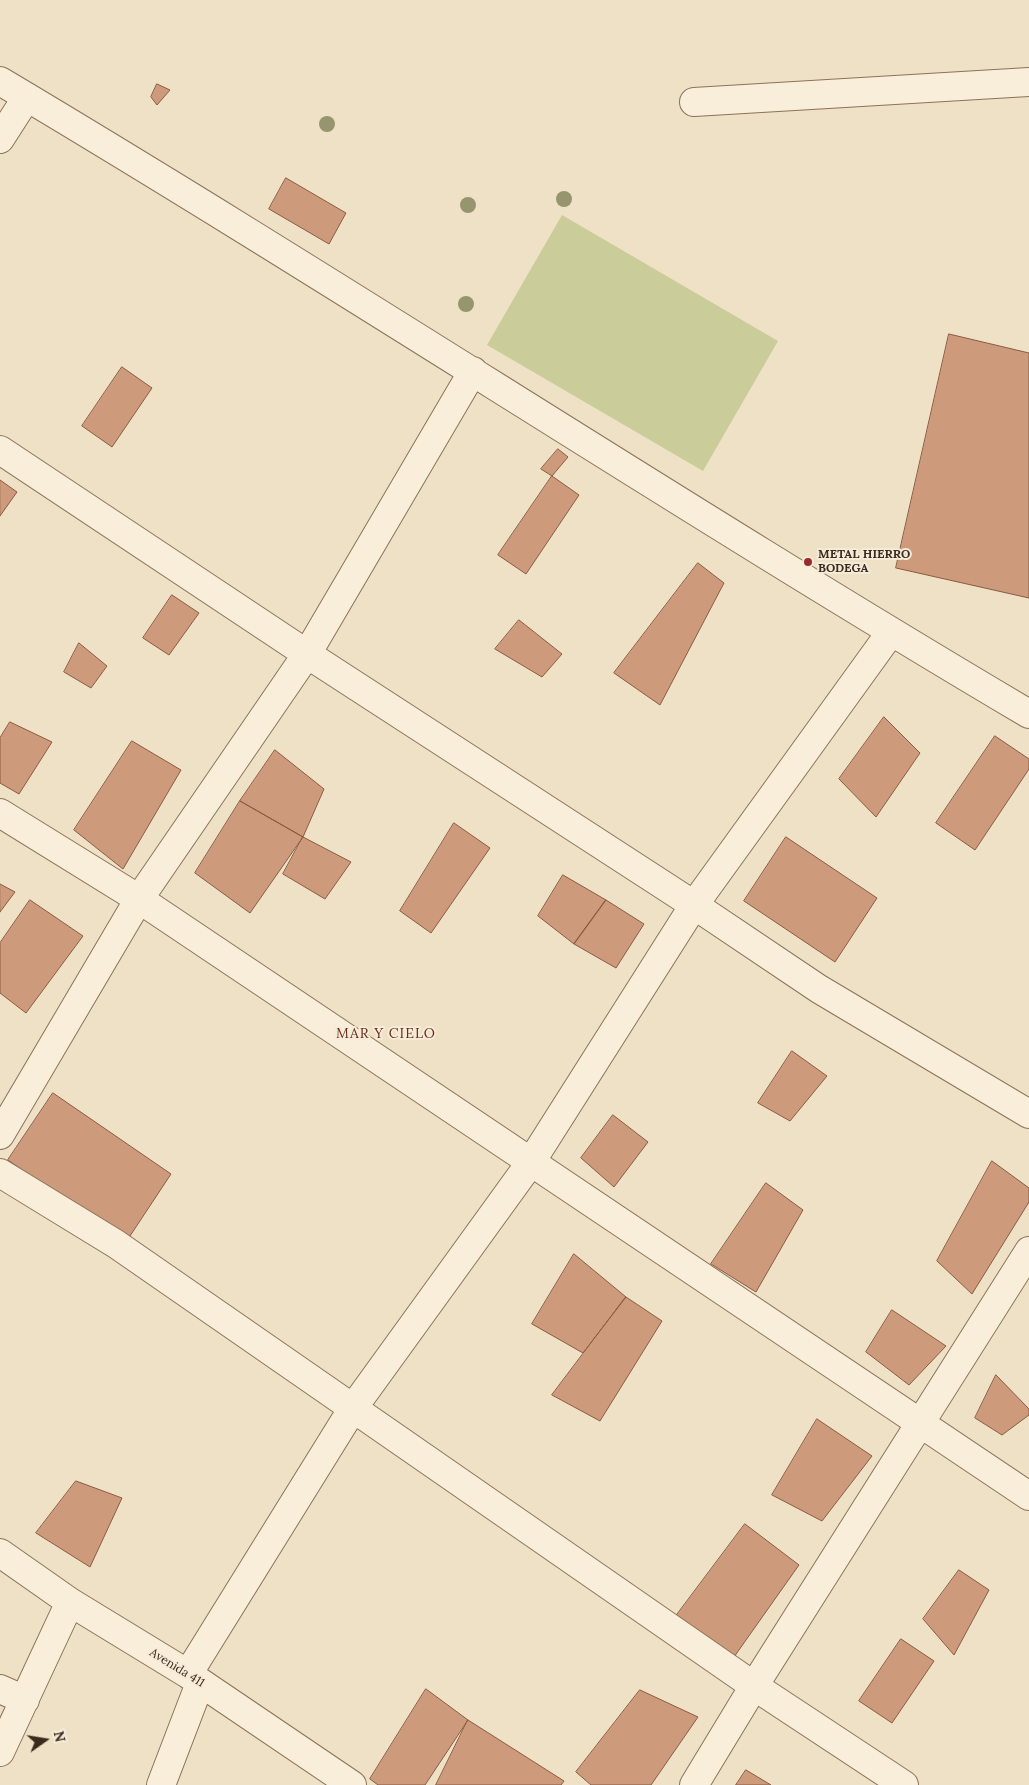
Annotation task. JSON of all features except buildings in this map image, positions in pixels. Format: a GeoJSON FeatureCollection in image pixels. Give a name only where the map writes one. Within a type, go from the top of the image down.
{"type":"FeatureCollection","features":[{"type":"Feature","properties":{"kind":"street"},"geometry":{"type":"LineString","coordinates":[[0,81],[891,632],[1029,714]]}},
{"type":"Feature","properties":{"kind":"street"},"geometry":{"type":"LineString","coordinates":[[694,102],[1029,82]]}},
{"type":"Feature","properties":{"kind":"street"},"geometry":{"type":"LineString","coordinates":[[0,139],[27,97]]}},
{"type":"Feature","properties":{"kind":"street"},"geometry":{"type":"LineString","coordinates":[[0,1135],[139,899],[307,654],[473,372]]}},
{"type":"Feature","properties":{"kind":"street"},"geometry":{"type":"LineString","coordinates":[[0,450],[307,654],[694,905],[819,990],[1029,1114]]}},
{"type":"Feature","properties":{"kind":"street"},"geometry":{"type":"LineString","coordinates":[[160,1785],[194,1678],[353,1408],[531,1162],[694,905],[891,632]]}},
{"type":"Feature","properties":{"kind":"street"},"geometry":{"type":"LineString","coordinates":[[0,813],[139,899],[1029,1496]]}},
{"type":"Feature","properties":{"kind":"street"},"geometry":{"type":"LineString","coordinates":[[0,1173],[116,1244],[754,1686],[904,1785]]}},
{"type":"Feature","properties":{"kind":"street"},"geometry":{"type":"LineString","coordinates":[[694,1785],[754,1686],[1029,1251]]}},
{"type":"Feature","properties":{"kind":"street","name":"Avenida 411"},"geometry":{"type":"LineString","coordinates":[[0,1553],[70,1602],[194,1678],[352,1785]]}},
{"type":"Feature","properties":{"kind":"street"},"geometry":{"type":"LineString","coordinates":[[0,1752],[12,1695],[70,1602]]}},
{"type":"Feature","properties":{"kind":"green space"},"geometry":{"type":"Polygon","coordinates":[[[562,215],[778,341],[703,471],[487,345],[562,215]]]}},
{"type":"Feature","properties":{"kind":"place","name":"METAL HIERRO BODEGA"},"geometry":{"type":"Point","coordinates":[808,562]}},
{"type":"Feature","properties":{"kind":"district","name":"MAR Y CIELO"},"geometry":{"type":"Point","coordinates":[386,1034]}}]}
